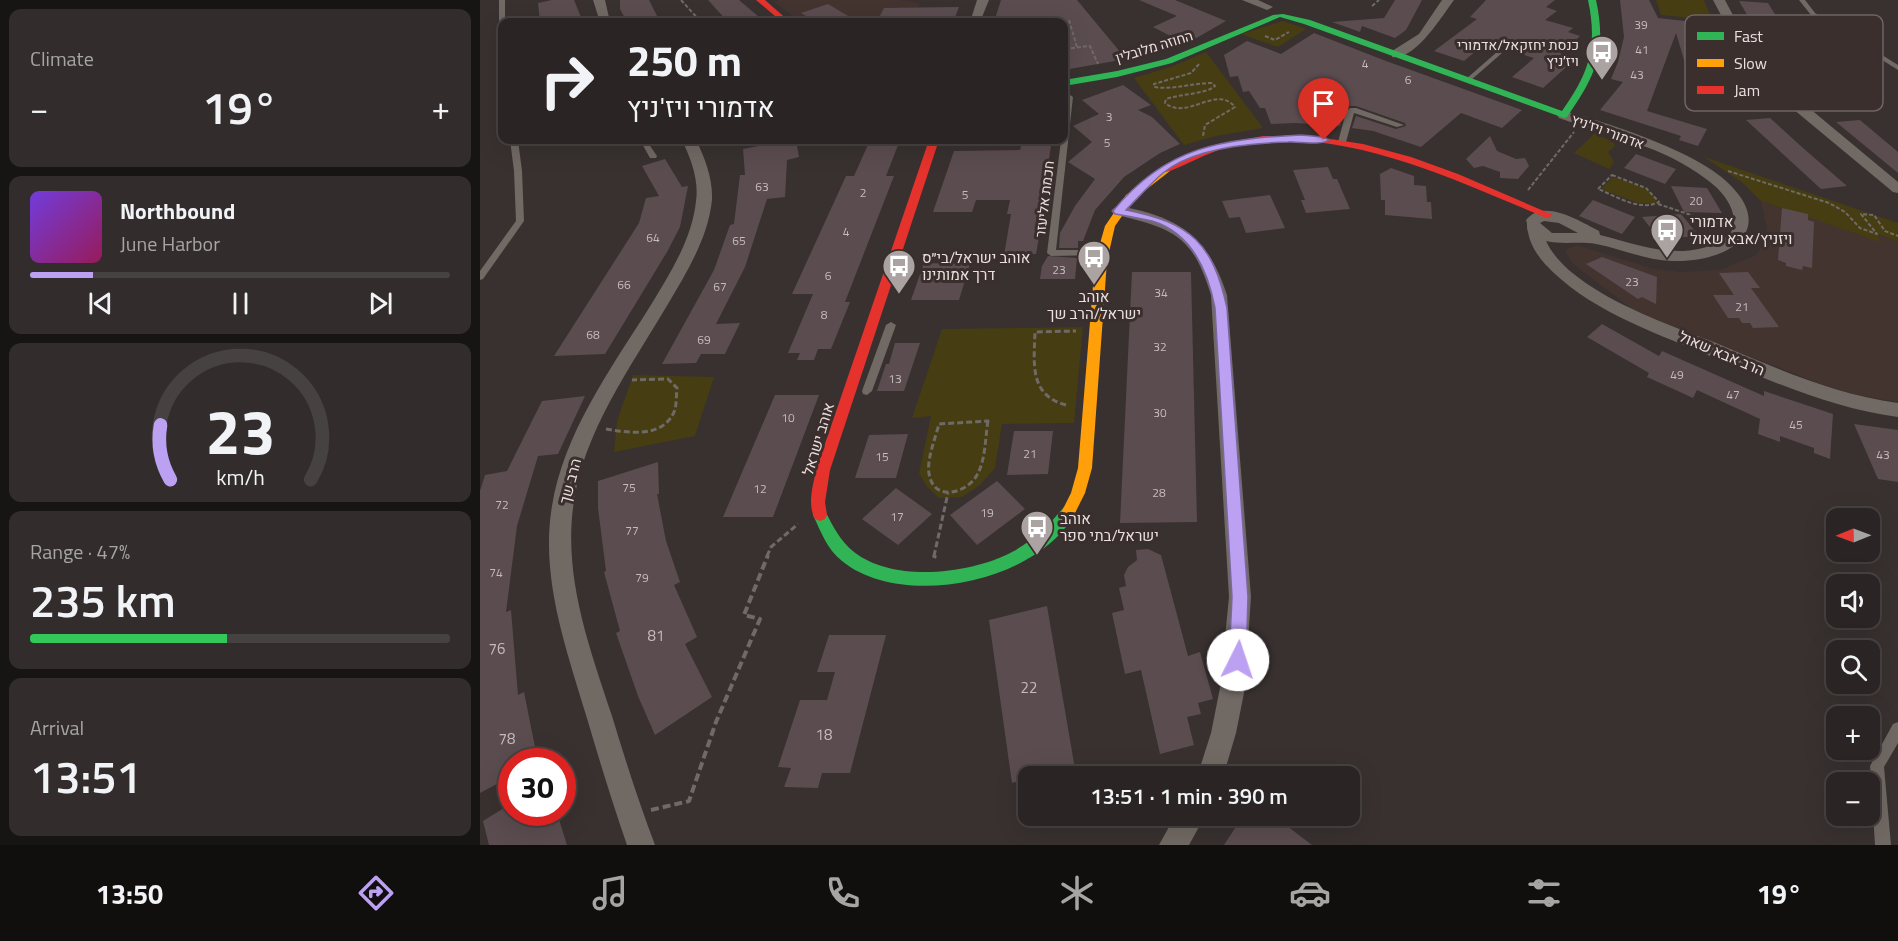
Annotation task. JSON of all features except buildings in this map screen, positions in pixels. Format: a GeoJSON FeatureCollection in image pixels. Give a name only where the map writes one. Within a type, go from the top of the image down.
{"type":"FeatureCollection","features":[{"type":"Feature","properties":{"kind":"street"},"geometry":{"type":"LineString","coordinates":[[599,0],[604,18]]}},
{"type":"Feature","properties":{"kind":"street"},"geometry":{"type":"LineString","coordinates":[[760,0],[781,18]]}},
{"type":"Feature","properties":{"kind":"street"},"geometry":{"type":"LineString","coordinates":[[976,18],[983,0]]}},
{"type":"Feature","properties":{"kind":"street"},"geometry":{"type":"LineString","coordinates":[[1248,0],[1280,10]]}},
{"type":"Feature","properties":{"kind":"street"},"geometry":{"type":"LineString","coordinates":[[1396,54],[1423,36],[1448,0]]}},
{"type":"Feature","properties":{"kind":"street"},"geometry":{"type":"LineString","coordinates":[[1564,115],[1589,79],[1599,51],[1600,37],[1592,0]]}},
{"type":"Feature","properties":{"kind":"street"},"geometry":{"type":"LineString","coordinates":[[1719,0],[1727,15]]}},
{"type":"Feature","properties":{"kind":"street","name":"אדמורי ויז'ניץ"},"geometry":{"type":"LineString","coordinates":[[1280,10],[1307,22],[1660,150],[1697,166],[1722,183],[1736,201],[1742,220],[1740,232]]}},
{"type":"Feature","properties":{"kind":"street","name":"החוזה מלובלין"},"geometry":{"type":"LineString","coordinates":[[1068,82],[1147,68],[1191,53],[1280,10]]}},
{"type":"Feature","properties":{"kind":"street"},"geometry":{"type":"LineString","coordinates":[[1804,111],[1898,189]]}},
{"type":"Feature","properties":{"kind":"street"},"geometry":{"type":"LineString","coordinates":[[1119,211],[1160,170],[1181,159],[1216,147],[1282,138],[1342,142],[1409,160],[1548,215],[1563,232]]}},
{"type":"Feature","properties":{"kind":"street","name":"הרב שך"},"geometry":{"type":"LineString","coordinates":[[641,845],[572,629],[562,578],[560,531],[566,488],[579,446],[670,288],[688,253],[700,222],[704,201],[704,182],[690,144]]}},
{"type":"Feature","properties":{"kind":"street","name":"אוהב ישראל"},"geometry":{"type":"LineString","coordinates":[[933,144],[823,470],[818,507],[829,538],[854,561],[888,576],[930,580],[973,575],[1014,560],[1048,536],[1073,505],[1085,466],[1103,252],[1108,229],[1119,211]]}},
{"type":"Feature","properties":{"kind":"street"},"geometry":{"type":"LineString","coordinates":[[1510,201],[1541,234],[1563,232],[1642,252],[1686,255],[1714,250],[1734,239],[1740,232]]}},
{"type":"Feature","properties":{"kind":"street"},"geometry":{"type":"LineString","coordinates":[[1119,211],[1158,219],[1186,236],[1205,257],[1219,295],[1240,597],[1239,644],[1234,692],[1223,740],[1214,766]]}},
{"type":"Feature","properties":{"kind":"street"},"geometry":{"type":"LineString","coordinates":[[1534,225],[1538,217],[1548,215]]}},
{"type":"Feature","properties":{"kind":"street","name":"הרב אבא שאול"},"geometry":{"type":"LineString","coordinates":[[1534,225],[1544,252],[1559,268],[1585,288],[1619,308],[1790,382],[1866,406],[1898,410]]}},
{"type":"Feature","properties":{"kind":"street"},"geometry":{"type":"LineString","coordinates":[[1559,268],[1551,250],[1563,232]]}},
{"type":"Feature","properties":{"kind":"street"},"geometry":{"type":"LineString","coordinates":[[1173,845],[1185,826]]}},
{"type":"Feature","properties":{"kind":"lane"},"geometry":{"type":"LineString","coordinates":[[502,0],[502,18]]}},
{"type":"Feature","properties":{"kind":"lane"},"geometry":{"type":"LineString","coordinates":[[1802,0],[1815,15]]}},
{"type":"Feature","properties":{"kind":"lane"},"geometry":{"type":"LineString","coordinates":[[1468,80],[1499,53]]}},
{"type":"Feature","properties":{"kind":"lane"},"geometry":{"type":"LineString","coordinates":[[1883,58],[1898,68]]}},
{"type":"Feature","properties":{"kind":"lane","name":"חכמת אליעזר"},"geometry":{"type":"LineString","coordinates":[[1068,113],[1070,97]]}},
{"type":"Feature","properties":{"kind":"lane"},"geometry":{"type":"LineString","coordinates":[[1342,142],[1350,112],[1353,110],[1400,125]]}},
{"type":"Feature","properties":{"kind":"lane"},"geometry":{"type":"LineString","coordinates":[[480,277],[520,221],[515,144]]}},
{"type":"Feature","properties":{"kind":"lane"},"geometry":{"type":"LineString","coordinates":[[646,144],[653,156]]}},
{"type":"Feature","properties":{"kind":"lane","name":"חכמת אליעזר"},"geometry":{"type":"LineString","coordinates":[[1064,144],[1051,253],[1103,252]]}},
{"type":"Feature","properties":{"kind":"lane"},"geometry":{"type":"LineString","coordinates":[[867,391],[891,325]]}},
{"type":"Feature","properties":{"kind":"lane"},"geometry":{"type":"LineString","coordinates":[[862,354],[880,355]]}},
{"type":"Feature","properties":{"kind":"lane"},"geometry":{"type":"LineString","coordinates":[[1883,845],[1876,766],[1898,729]]}},
{"type":"Feature","properties":{"kind":"path"},"geometry":{"type":"LineString","coordinates":[[681,0],[697,18]]}},
{"type":"Feature","properties":{"kind":"path"},"geometry":{"type":"LineString","coordinates":[[1372,6],[1378,0]]}},
{"type":"Feature","properties":{"kind":"path"},"geometry":{"type":"LineString","coordinates":[[1069,20],[1077,47]]}},
{"type":"Feature","properties":{"kind":"path"},"geometry":{"type":"LineString","coordinates":[[1068,48],[1090,46],[1104,77]]}},
{"type":"Feature","properties":{"kind":"path"},"geometry":{"type":"LineString","coordinates":[[1191,53],[1198,60],[1197,69],[1181,78],[1154,84],[1154,87],[1196,83],[1215,86],[1211,90],[1178,94],[1166,99],[1165,103],[1169,108],[1176,110],[1183,110],[1216,99],[1229,100],[1233,103],[1235,107],[1232,110],[1205,125],[1203,136],[1216,147]]}},
{"type":"Feature","properties":{"kind":"path"},"geometry":{"type":"LineString","coordinates":[[1510,201],[1583,122]]}},
{"type":"Feature","properties":{"kind":"path"},"geometry":{"type":"LineString","coordinates":[[1697,166],[1736,173],[1829,203],[1845,212],[1860,228],[1877,234],[1861,214],[1874,215],[1885,231],[1898,236]]}},
{"type":"Feature","properties":{"kind":"path"},"geometry":{"type":"LineString","coordinates":[[1658,204],[1657,196],[1648,189],[1612,175],[1598,189],[1637,204],[1648,206],[1658,204],[1740,232]]}},
{"type":"Feature","properties":{"kind":"path"},"geometry":{"type":"LineString","coordinates":[[1089,408],[1062,405],[1047,398],[1041,391],[1035,380],[1035,332],[1096,330]]}},
{"type":"Feature","properties":{"kind":"path"},"geometry":{"type":"LineString","coordinates":[[589,426],[636,434],[664,424],[674,411],[677,388],[668,379],[615,381]]}},
{"type":"Feature","properties":{"kind":"path"},"geometry":{"type":"LineString","coordinates":[[988,421],[979,472],[968,486],[955,492],[948,492],[937,488],[930,479],[939,423],[988,421]]}},
{"type":"Feature","properties":{"kind":"path"},"geometry":{"type":"LineString","coordinates":[[930,580],[948,492]]}},
{"type":"Feature","properties":{"kind":"path"},"geometry":{"type":"LineString","coordinates":[[630,816],[689,801],[716,722],[760,619],[744,615],[771,547],[818,507]]}},
{"type":"Feature","properties":{"kind":"shaded area"},"geometry":{"type":"Polygon","coordinates":[[[779,0],[899,0],[920,3],[914,18],[796,18],[774,2],[779,0]]]}},
{"type":"Feature","properties":{"kind":"shaded area"},"geometry":{"type":"Polygon","coordinates":[[[1656,0],[1704,0],[1710,15],[1685,15],[1685,17],[1661,15],[1656,0]]]}},
{"type":"Feature","properties":{"kind":"shaded area"},"geometry":{"type":"Polygon","coordinates":[[[1283,21],[1306,29],[1278,47],[1241,34],[1283,21]]]}},
{"type":"Feature","properties":{"kind":"shaded area"},"geometry":{"type":"Polygon","coordinates":[[[1206,52],[1263,128],[1216,136],[1184,145],[1134,78],[1173,66],[1206,52]]]}},
{"type":"Feature","properties":{"kind":"shaded area"},"geometry":{"type":"Polygon","coordinates":[[[1595,133],[1614,143],[1615,146],[1608,152],[1614,162],[1609,169],[1574,153],[1595,133]]]}},
{"type":"Feature","properties":{"kind":"shaded area"},"geometry":{"type":"Polygon","coordinates":[[[1704,157],[1898,223],[1898,242],[1878,234],[1880,242],[1761,201],[1743,183],[1704,157]]]}},
{"type":"Feature","properties":{"kind":"shaded area"},"geometry":{"type":"Polygon","coordinates":[[[1613,177],[1644,188],[1657,201],[1654,204],[1638,203],[1601,189],[1613,177]]]}},
{"type":"Feature","properties":{"kind":"shaded area"},"geometry":{"type":"Polygon","coordinates":[[[1761,201],[1875,239],[1877,234],[1898,242],[1898,402],[1853,394],[1821,384],[1636,312],[1572,263],[1565,250],[1577,245],[1650,268],[1680,272],[1720,270],[1756,255],[1764,244],[1767,229],[1761,201]]]}},
{"type":"Feature","properties":{"kind":"shaded area"},"geometry":{"type":"Polygon","coordinates":[[[1083,327],[1074,423],[1002,424],[995,468],[980,485],[962,497],[939,498],[927,487],[919,473],[931,416],[912,418],[942,329],[1083,327]]]}},
{"type":"Feature","properties":{"kind":"shaded area"},"geometry":{"type":"Polygon","coordinates":[[[633,375],[714,377],[695,436],[614,452],[617,421],[633,375]]]}},
{"type":"Feature","properties":{"kind":"traffic: fast"},"geometry":{"type":"LineString","coordinates":[[1283,16],[1307,22],[1564,115],[1582,87],[1594,61],[1597,33],[1592,0]]}},
{"type":"Feature","properties":{"kind":"traffic: fast"},"geometry":{"type":"LineString","coordinates":[[1068,82],[1117,74],[1169,61],[1276,17]]}},
{"type":"Feature","properties":{"kind":"traffic: fast"},"geometry":{"type":"LineString","coordinates":[[820,515],[831,539],[848,557],[870,569],[895,576],[921,579],[948,578],[974,573],[1008,562],[1037,544],[1069,511]]}},
{"type":"Feature","properties":{"kind":"traffic: slow"},"geometry":{"type":"LineString","coordinates":[[1069,511],[1078,493],[1085,468],[1101,261],[1110,226],[1130,197],[1166,169]]}},
{"type":"Feature","properties":{"kind":"traffic: jam"},"geometry":{"type":"LineString","coordinates":[[760,0],[781,18]]}},
{"type":"Feature","properties":{"kind":"traffic: jam"},"geometry":{"type":"LineString","coordinates":[[1166,169],[1214,148],[1263,139],[1311,139],[1359,146],[1407,159],[1548,215]]}},
{"type":"Feature","properties":{"kind":"traffic: jam"},"geometry":{"type":"LineString","coordinates":[[820,515],[818,502],[823,470],[933,144]]}},
{"type":"Feature","properties":{"kind":"place","name":"כנסת יחזקאל/אדמורי ויז׳ניץ"},"geometry":{"type":"Point","coordinates":[1602,81]}},
{"type":"Feature","properties":{"kind":"place","name":"אדמורי ויזניץ/אבא שאול"},"geometry":{"type":"Point","coordinates":[1667,259]}},
{"type":"Feature","properties":{"kind":"place","name":"אוהב ישראל/הרב שך"},"geometry":{"type":"Point","coordinates":[1094,286]}},
{"type":"Feature","properties":{"kind":"place","name":"אוהב ישראל/בי״ס דרך אמותינו"},"geometry":{"type":"Point","coordinates":[899,295]}},
{"type":"Feature","properties":{"kind":"place","name":"אוהב ישראל/בתי ספר"},"geometry":{"type":"Point","coordinates":[1037,556]}},
{"type":"Feature","properties":{"kind":"route"},"geometry":{"type":"LineString","coordinates":[[1238,660],[1240,597],[1221,308],[1216,282],[1205,257],[1186,236],[1158,219],[1119,211],[1160,170],[1202,151],[1259,140],[1282,138],[1324,140]]}}]}
